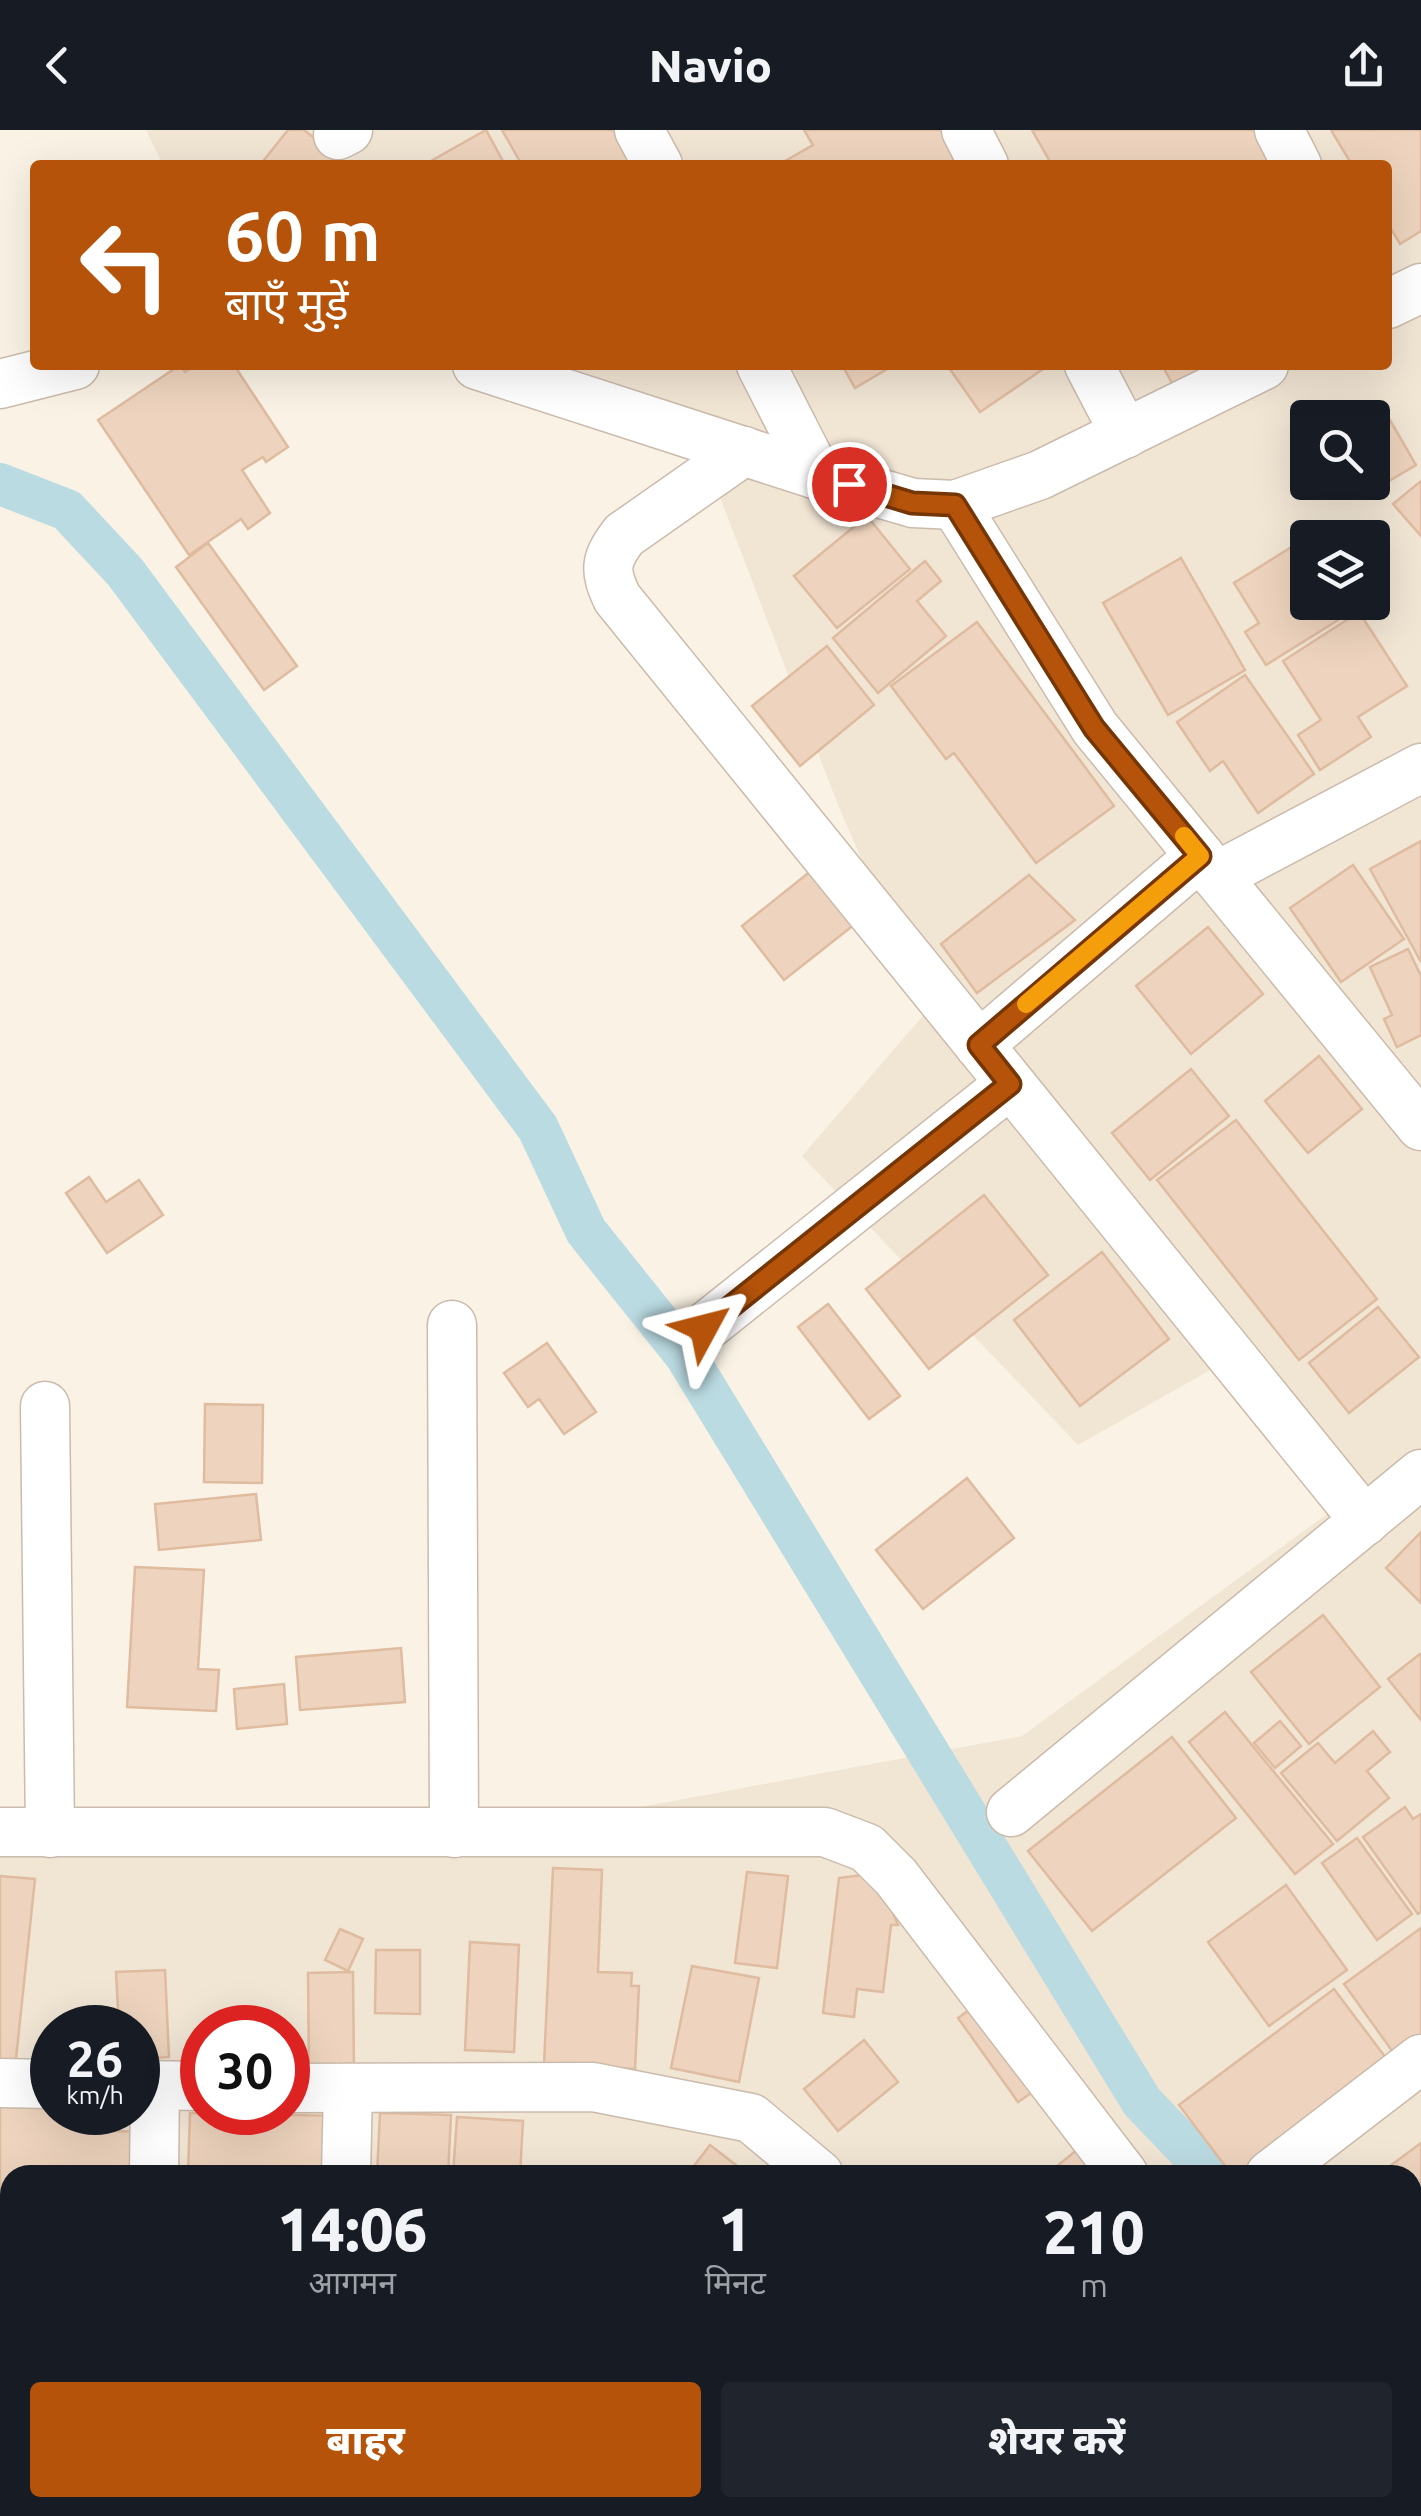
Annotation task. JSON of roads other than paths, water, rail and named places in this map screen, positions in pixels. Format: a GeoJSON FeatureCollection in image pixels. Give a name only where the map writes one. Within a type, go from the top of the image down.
{"type":"FeatureCollection","features":[{"type":"Feature","properties":{"kind":"street"},"geometry":{"type":"LineString","coordinates":[[640,130],[655,160]]}},
{"type":"Feature","properties":{"kind":"street"},"geometry":{"type":"LineString","coordinates":[[966,130],[981,160]]}},
{"type":"Feature","properties":{"kind":"street"},"geometry":{"type":"LineString","coordinates":[[1280,130],[1295,160]]}},
{"type":"Feature","properties":{"kind":"street"},"geometry":{"type":"LineString","coordinates":[[1392,302],[1421,288]]}},
{"type":"Feature","properties":{"kind":"street"},"geometry":{"type":"LineString","coordinates":[[0,384],[55,370]]}},
{"type":"Feature","properties":{"kind":"street"},"geometry":{"type":"LineString","coordinates":[[493,370],[912,503],[955,505],[1040,475],[1254,370]]}},
{"type":"Feature","properties":{"kind":"street"},"geometry":{"type":"LineString","coordinates":[[764,370],[817,475]]}},
{"type":"Feature","properties":{"kind":"street"},"geometry":{"type":"LineString","coordinates":[[1092,370],[1124,434]]}},
{"type":"Feature","properties":{"kind":"street"},"geometry":{"type":"LineString","coordinates":[[744,451],[624,536],[610,554],[608,577],[617,598],[1364,1521]]}},
{"type":"Feature","properties":{"kind":"street"},"geometry":{"type":"LineString","coordinates":[[955,505],[1094,728],[1421,1126]]}},
{"type":"Feature","properties":{"kind":"street"},"geometry":{"type":"LineString","coordinates":[[979,1045],[1209,866],[1421,768]]}},
{"type":"Feature","properties":{"kind":"street"},"geometry":{"type":"LineString","coordinates":[[704,1328],[1010,1084]]}},
{"type":"Feature","properties":{"kind":"street"},"geometry":{"type":"LineString","coordinates":[[452,1324],[454,1833]]}},
{"type":"Feature","properties":{"kind":"street"},"geometry":{"type":"LineString","coordinates":[[45,1406],[50,1833]]}},
{"type":"Feature","properties":{"kind":"street"},"geometry":{"type":"LineString","coordinates":[[1010,1812],[1421,1474]]}},
{"type":"Feature","properties":{"kind":"street"},"geometry":{"type":"LineString","coordinates":[[0,1832],[825,1832],[867,1848],[896,1877],[1116,2165]]}},
{"type":"Feature","properties":{"kind":"street"},"geometry":{"type":"LineString","coordinates":[[1283,2165],[1421,2060]]}},
{"type":"Feature","properties":{"kind":"street"},"geometry":{"type":"LineString","coordinates":[[0,2083],[30,2084]]}},
{"type":"Feature","properties":{"kind":"street"},"geometry":{"type":"LineString","coordinates":[[310,2088],[594,2087],[751,2118],[807,2165]]}},
{"type":"Feature","properties":{"kind":"street"},"geometry":{"type":"LineString","coordinates":[[346,2165],[348,2088]]}},
{"type":"Feature","properties":{"kind":"street"},"geometry":{"type":"LineString","coordinates":[[150,2135],[153,2165]]}},
{"type":"Feature","properties":{"kind":"waterway"},"geometry":{"type":"LineString","coordinates":[[0,484],[67,510],[125,572],[538,1128],[586,1231],[686,1356],[1142,2102],[1202,2165]]}}]}
